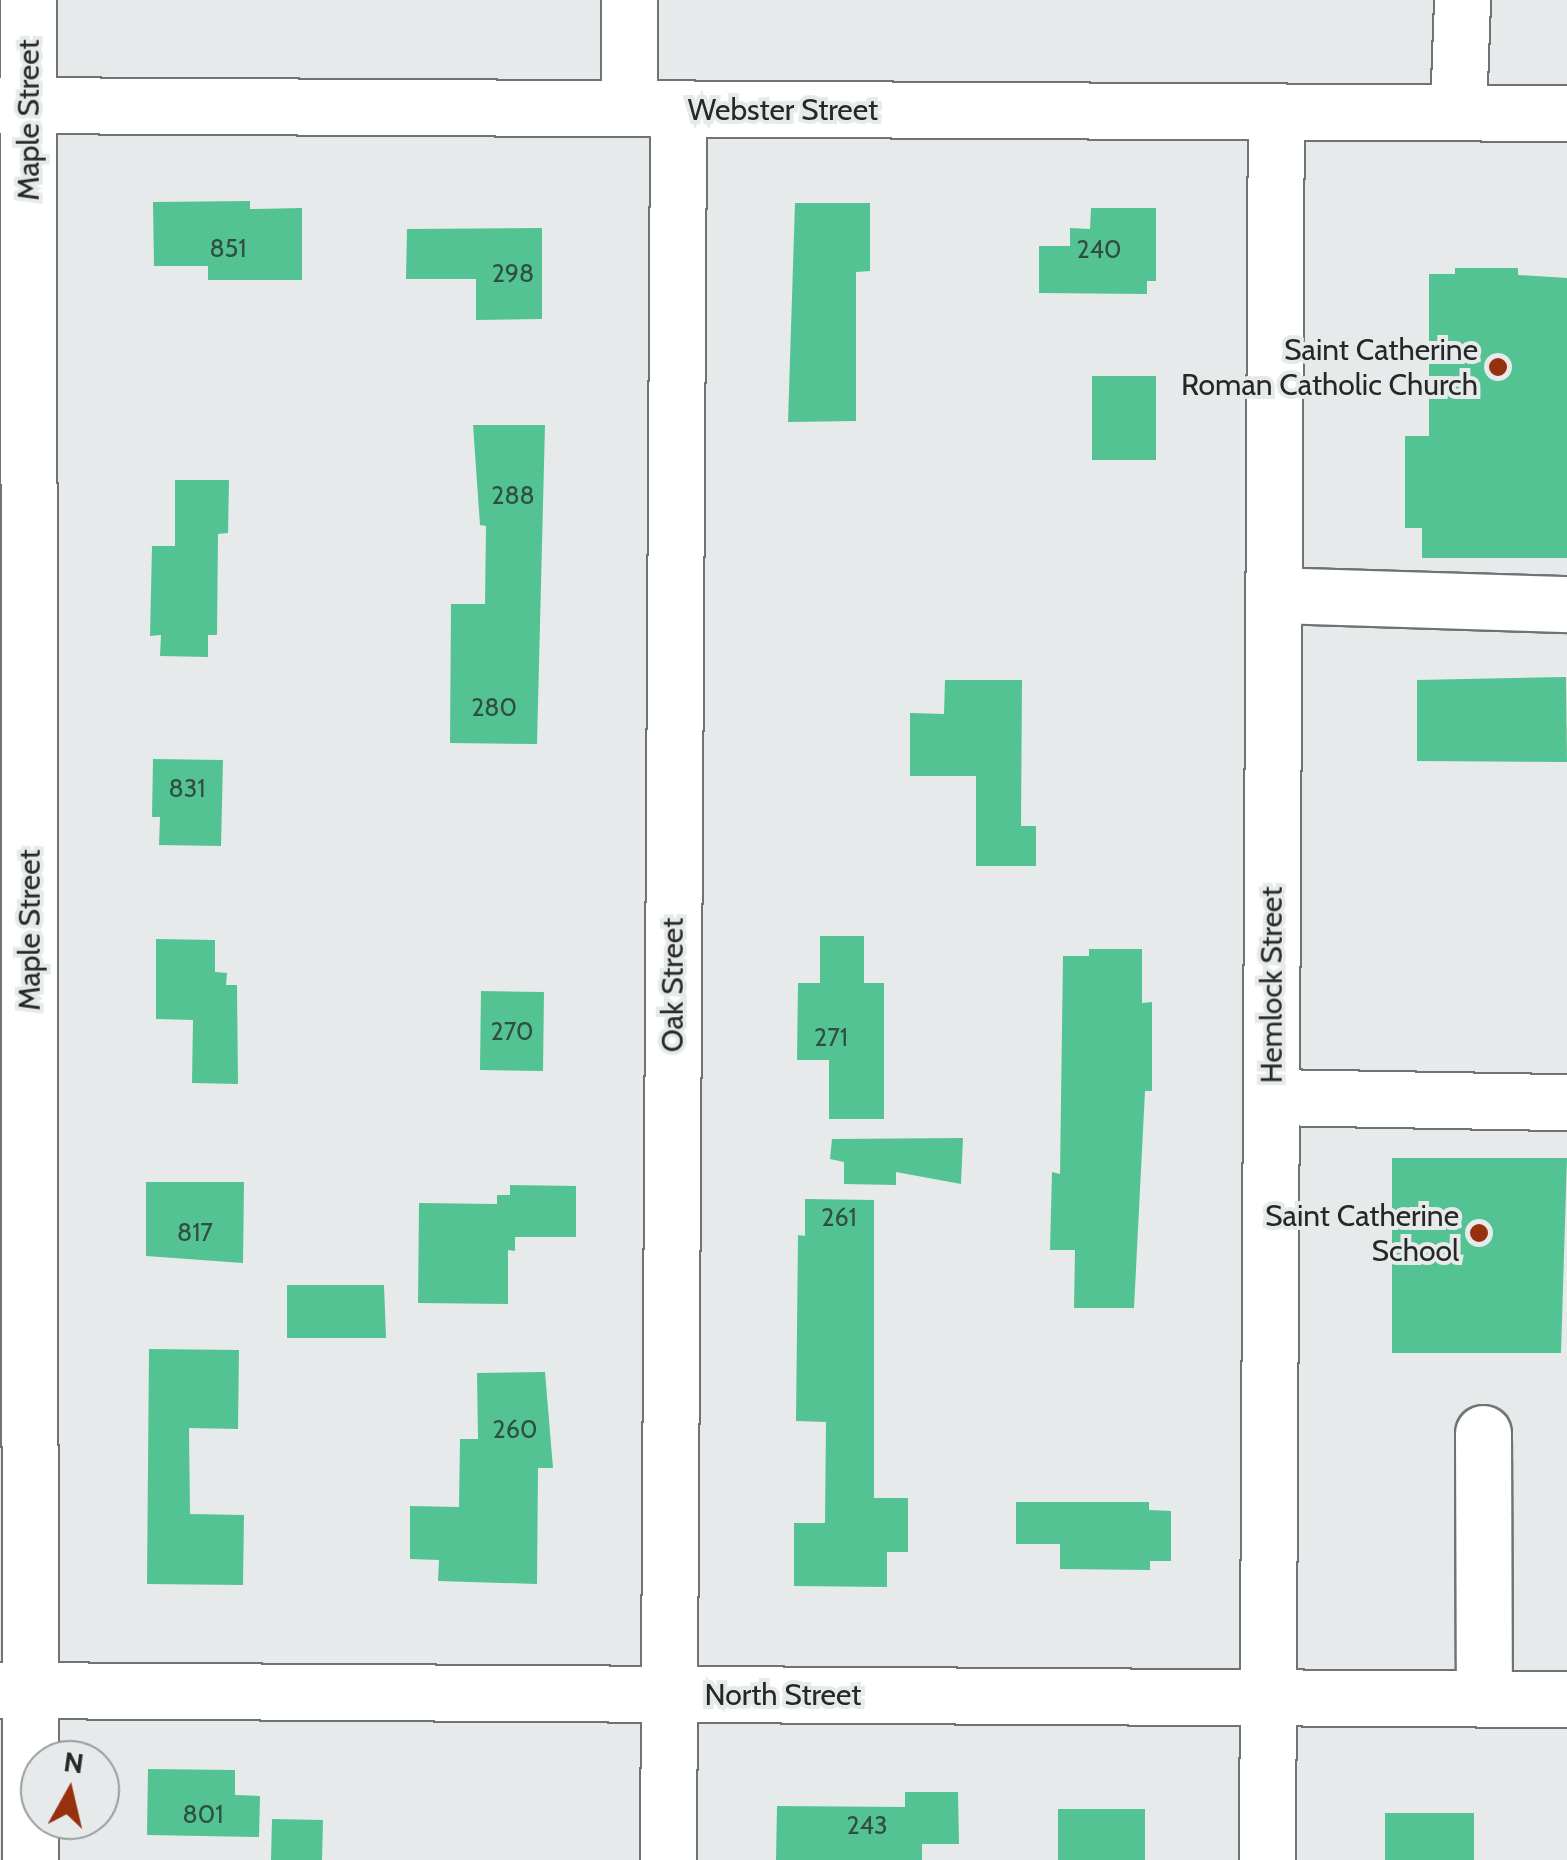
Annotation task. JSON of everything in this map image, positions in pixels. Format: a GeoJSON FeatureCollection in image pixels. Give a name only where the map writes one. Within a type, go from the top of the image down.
{"type":"FeatureCollection","features":[{"type":"Feature","properties":{"kind":"street","name":"Maple Street"},"geometry":{"type":"LineString","coordinates":[[28,0],[15,104],[16,1690],[30,1860]]}},
{"type":"Feature","properties":{"kind":"street","name":"Oak Street"},"geometry":{"type":"LineString","coordinates":[[629,0],[653,109],[668,1860]]}},
{"type":"Feature","properties":{"kind":"street"},"geometry":{"type":"LineString","coordinates":[[1458,110],[1462,0]]}},
{"type":"Feature","properties":{"kind":"street","name":"Webster Street"},"geometry":{"type":"LineString","coordinates":[[15,104],[1567,112]]}},
{"type":"Feature","properties":{"kind":"street","name":"Hemlock Street"},"geometry":{"type":"LineString","coordinates":[[1267,1860],[1276,110]]}},
{"type":"Feature","properties":{"kind":"street"},"geometry":{"type":"LineString","coordinates":[[1274,594],[1567,604]]}},
{"type":"Feature","properties":{"kind":"street"},"geometry":{"type":"LineString","coordinates":[[1271,1097],[1567,1102]]}},
{"type":"Feature","properties":{"kind":"street"},"geometry":{"type":"LineString","coordinates":[[1483,1434],[1484,1699]]}},
{"type":"Feature","properties":{"kind":"street","name":"North Street"},"geometry":{"type":"LineString","coordinates":[[16,1690],[1567,1700]]}},
{"type":"Feature","properties":{"kind":"building"},"geometry":{"type":"Polygon","coordinates":[[[250,201],[250,209],[302,208],[302,280],[208,280],[208,266],[154,266],[153,202],[250,201]]]}},
{"type":"Feature","properties":{"kind":"building"},"geometry":{"type":"Polygon","coordinates":[[[795,203],[870,203],[870,271],[856,272],[856,421],[788,422],[795,203]]]}},
{"type":"Feature","properties":{"kind":"building"},"geometry":{"type":"Polygon","coordinates":[[[1091,208],[1156,208],[1156,281],[1147,281],[1147,294],[1039,293],[1039,246],[1070,246],[1070,228],[1090,229],[1091,208]]]}},
{"type":"Feature","properties":{"kind":"building"},"geometry":{"type":"Polygon","coordinates":[[[542,228],[542,319],[476,320],[476,279],[406,279],[407,229],[542,228]]]}},
{"type":"Feature","properties":{"kind":"building","name":"Saint Catherine Roman Catholic Church"},"geometry":{"type":"Polygon","coordinates":[[[1455,268],[1518,268],[1518,275],[1567,278],[1567,558],[1422,558],[1422,528],[1405,528],[1405,436],[1429,436],[1429,274],[1455,274],[1455,268]]]}},
{"type":"Feature","properties":{"kind":"building"},"geometry":{"type":"Polygon","coordinates":[[[1092,376],[1156,376],[1156,460],[1092,460],[1092,376]]]}},
{"type":"Feature","properties":{"kind":"building"},"geometry":{"type":"Polygon","coordinates":[[[473,425],[545,425],[537,744],[450,743],[451,604],[485,604],[486,526],[480,525],[473,425]]]}},
{"type":"Feature","properties":{"kind":"building"},"geometry":{"type":"Polygon","coordinates":[[[175,480],[229,480],[228,533],[218,534],[217,635],[208,635],[208,657],[160,656],[161,635],[150,636],[152,546],[175,546],[175,480]]]}},
{"type":"Feature","properties":{"kind":"building"},"geometry":{"type":"Polygon","coordinates":[[[1566,677],[1567,762],[1417,761],[1417,680],[1566,677]]]}},
{"type":"Feature","properties":{"kind":"building"},"geometry":{"type":"Polygon","coordinates":[[[945,680],[1022,680],[1021,826],[1036,826],[1036,866],[976,866],[976,776],[910,776],[910,713],[944,714],[945,680]]]}},
{"type":"Feature","properties":{"kind":"building"},"geometry":{"type":"Polygon","coordinates":[[[153,759],[223,760],[221,846],[159,845],[160,817],[152,817],[153,759]]]}},
{"type":"Feature","properties":{"kind":"building"},"geometry":{"type":"Polygon","coordinates":[[[820,936],[864,936],[864,983],[884,983],[884,1119],[829,1119],[829,1060],[797,1060],[798,983],[820,983],[820,936]]]}},
{"type":"Feature","properties":{"kind":"building"},"geometry":{"type":"Polygon","coordinates":[[[156,939],[215,940],[215,972],[227,973],[226,985],[237,985],[238,1084],[192,1083],[193,1020],[156,1019],[156,939]]]}},
{"type":"Feature","properties":{"kind":"building"},"geometry":{"type":"Polygon","coordinates":[[[1089,949],[1142,949],[1142,1003],[1152,1002],[1152,1091],[1145,1091],[1134,1308],[1074,1308],[1075,1250],[1050,1250],[1052,1172],[1060,1174],[1063,956],[1089,956],[1089,949]]]}},
{"type":"Feature","properties":{"kind":"building"},"geometry":{"type":"Polygon","coordinates":[[[481,991],[544,992],[543,1071],[480,1070],[481,991]]]}},
{"type":"Feature","properties":{"kind":"building"},"geometry":{"type":"Polygon","coordinates":[[[963,1138],[961,1184],[896,1172],[896,1185],[844,1184],[844,1162],[830,1159],[832,1139],[963,1138]]]}},
{"type":"Feature","properties":{"kind":"building","name":"Saint Catherine School"},"geometry":{"type":"Polygon","coordinates":[[[1392,1158],[1567,1158],[1561,1353],[1392,1353],[1392,1158]]]}},
{"type":"Feature","properties":{"kind":"building"},"geometry":{"type":"Polygon","coordinates":[[[146,1182],[244,1182],[243,1263],[146,1256],[146,1182]]]}},
{"type":"Feature","properties":{"kind":"building"},"geometry":{"type":"Polygon","coordinates":[[[510,1185],[576,1186],[576,1237],[515,1237],[515,1251],[508,1250],[508,1304],[418,1303],[419,1203],[497,1204],[497,1195],[510,1195],[510,1185]]]}},
{"type":"Feature","properties":{"kind":"building"},"geometry":{"type":"Polygon","coordinates":[[[805,1199],[874,1200],[874,1498],[908,1498],[908,1552],[887,1552],[887,1587],[794,1586],[794,1523],[825,1523],[826,1422],[796,1421],[798,1235],[805,1236],[805,1199]]]}},
{"type":"Feature","properties":{"kind":"building"},"geometry":{"type":"Polygon","coordinates":[[[287,1285],[384,1285],[386,1338],[287,1338],[287,1285]]]}},
{"type":"Feature","properties":{"kind":"building"},"geometry":{"type":"Polygon","coordinates":[[[149,1349],[239,1350],[238,1429],[189,1428],[190,1514],[244,1515],[243,1585],[147,1584],[149,1349]]]}},
{"type":"Feature","properties":{"kind":"building"},"geometry":{"type":"Polygon","coordinates":[[[545,1372],[553,1468],[538,1468],[537,1584],[438,1581],[439,1560],[410,1559],[410,1506],[459,1507],[460,1439],[478,1439],[477,1373],[545,1372]]]}},
{"type":"Feature","properties":{"kind":"building"},"geometry":{"type":"Polygon","coordinates":[[[1016,1502],[1149,1502],[1149,1510],[1171,1511],[1171,1561],[1150,1561],[1150,1570],[1060,1569],[1060,1544],[1016,1544],[1016,1502]]]}},
{"type":"Feature","properties":{"kind":"building"},"geometry":{"type":"Polygon","coordinates":[[[148,1769],[235,1770],[235,1795],[260,1796],[259,1837],[147,1835],[148,1769]]]}},
{"type":"Feature","properties":{"kind":"building"},"geometry":{"type":"Polygon","coordinates":[[[905,1792],[958,1792],[959,1844],[922,1844],[922,1860],[776,1860],[777,1806],[905,1807],[905,1792]]]}},
{"type":"Feature","properties":{"kind":"building"},"geometry":{"type":"Polygon","coordinates":[[[1058,1809],[1145,1809],[1145,1860],[1058,1860],[1058,1809]]]}},
{"type":"Feature","properties":{"kind":"building"},"geometry":{"type":"Polygon","coordinates":[[[1385,1813],[1474,1813],[1474,1860],[1385,1860],[1385,1813]]]}},
{"type":"Feature","properties":{"kind":"building"},"geometry":{"type":"Polygon","coordinates":[[[272,1819],[323,1820],[322,1860],[271,1860],[272,1819]]]}},
{"type":"Feature","properties":{"kind":"place","name":"Saint Catherine Roman Catholic Church"},"geometry":{"type":"Point","coordinates":[1498,367]}},
{"type":"Feature","properties":{"kind":"place","name":"Saint Catherine School"},"geometry":{"type":"Point","coordinates":[1479,1233]}}]}
